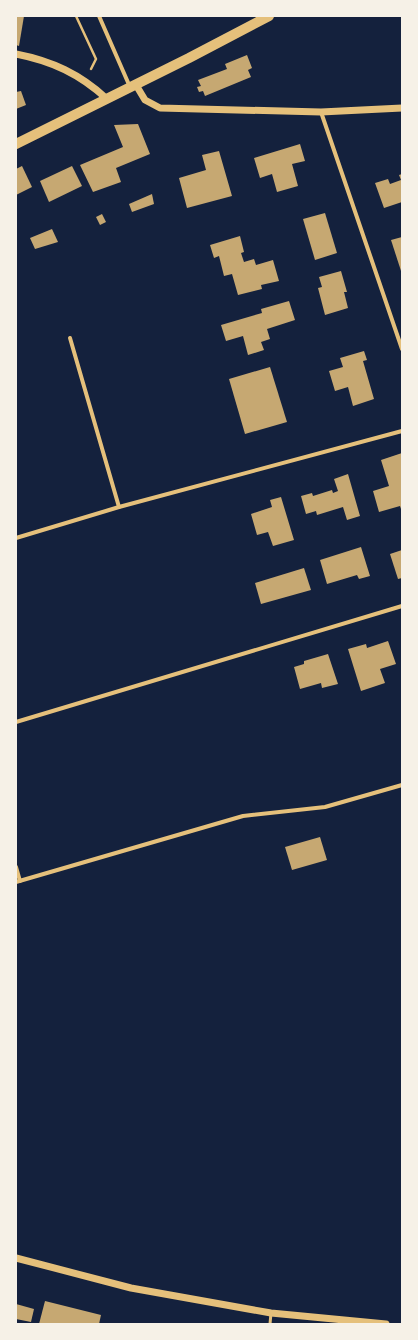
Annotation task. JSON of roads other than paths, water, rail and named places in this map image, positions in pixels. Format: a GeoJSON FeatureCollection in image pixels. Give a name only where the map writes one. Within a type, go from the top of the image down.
{"type":"FeatureCollection","features":[{"type":"Feature","properties":{"kind":"main road"},"geometry":{"type":"LineString","coordinates":[[16,144],[269,16]]}},
{"type":"Feature","properties":{"kind":"street"},"geometry":{"type":"LineString","coordinates":[[99,16],[133,86],[151,105],[160,108],[321,112],[402,108]]}},
{"type":"Feature","properties":{"kind":"street"},"geometry":{"type":"LineString","coordinates":[[16,54],[51,63],[68,70],[86,81],[107,99]]}},
{"type":"Feature","properties":{"kind":"street"},"geometry":{"type":"LineString","coordinates":[[321,112],[402,349]]}},
{"type":"Feature","properties":{"kind":"street"},"geometry":{"type":"LineString","coordinates":[[70,338],[119,507]]}},
{"type":"Feature","properties":{"kind":"street"},"geometry":{"type":"LineString","coordinates":[[16,538],[119,507],[402,431]]}},
{"type":"Feature","properties":{"kind":"street"},"geometry":{"type":"LineString","coordinates":[[16,722],[402,606]]}},
{"type":"Feature","properties":{"kind":"street"},"geometry":{"type":"LineString","coordinates":[[16,868],[18,881],[243,816],[325,807],[402,785]]}},
{"type":"Feature","properties":{"kind":"street"},"geometry":{"type":"LineString","coordinates":[[16,1258],[132,1288],[272,1313],[386,1324]]}},
{"type":"Feature","properties":{"kind":"lane"},"geometry":{"type":"LineString","coordinates":[[270,1324],[272,1313]]}}]}
